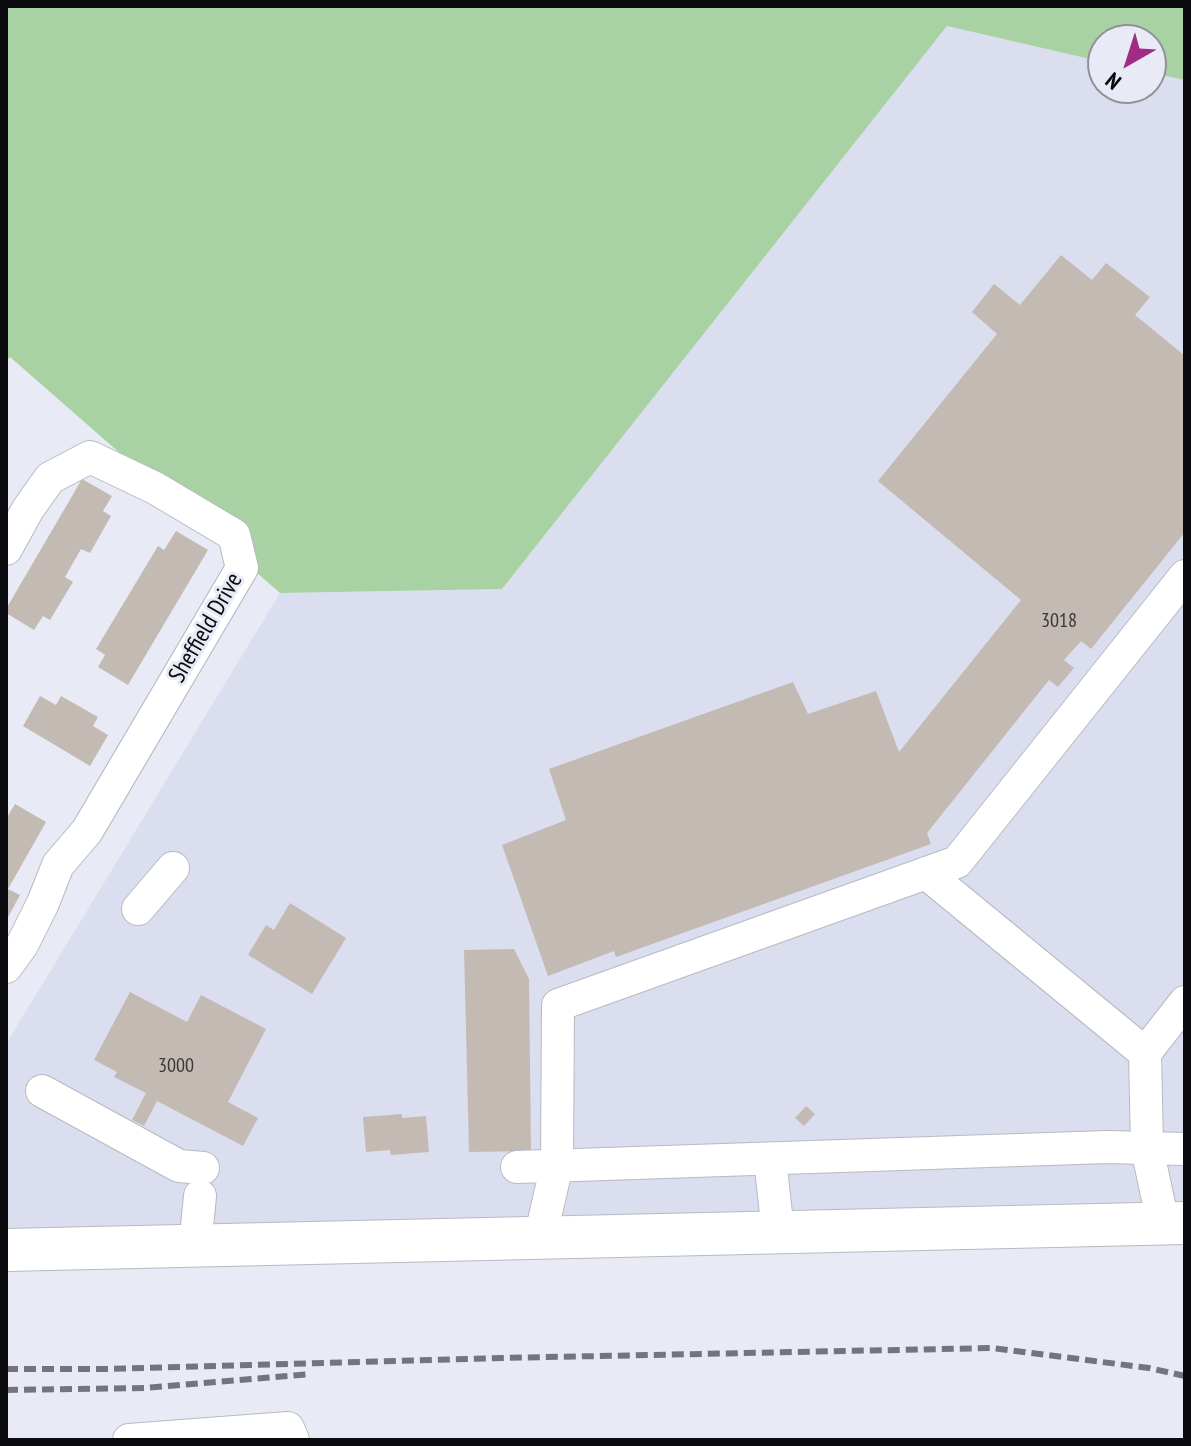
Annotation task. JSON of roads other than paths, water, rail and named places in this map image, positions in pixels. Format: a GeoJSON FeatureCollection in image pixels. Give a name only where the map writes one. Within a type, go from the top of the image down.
{"type":"FeatureCollection","features":[{"type":"Feature","properties":{"kind":"main road"},"geometry":{"type":"LineString","coordinates":[[6,1250],[1174,1223]]}},
{"type":"Feature","properties":{"kind":"street","name":"Sheffield Drive"},"geometry":{"type":"LineString","coordinates":[[6,549],[50,478],[90,457],[155,488],[234,535],[242,568],[87,831],[58,865],[22,945],[6,967]]}},
{"type":"Feature","properties":{"kind":"street"},"geometry":{"type":"LineString","coordinates":[[540,1238],[557,1165],[558,1005],[957,862],[1185,576]]}},
{"type":"Feature","properties":{"kind":"street"},"geometry":{"type":"LineString","coordinates":[[138,909],[173,868]]}},
{"type":"Feature","properties":{"kind":"street"},"geometry":{"type":"LineString","coordinates":[[926,873],[1145,1053]]}},
{"type":"Feature","properties":{"kind":"street"},"geometry":{"type":"LineString","coordinates":[[1174,1223],[1147,1148],[1145,1053],[1185,1002]]}},
{"type":"Feature","properties":{"kind":"street"},"geometry":{"type":"LineString","coordinates":[[42,1091],[179,1166],[202,1182],[195,1246]]}},
{"type":"Feature","properties":{"kind":"street"},"geometry":{"type":"LineString","coordinates":[[517,1167],[1093,1147],[1185,1149]]}},
{"type":"Feature","properties":{"kind":"street"},"geometry":{"type":"LineString","coordinates":[[770,1159],[778,1232]]}},
{"type":"Feature","properties":{"kind":"street"},"geometry":{"type":"LineString","coordinates":[[129,1440],[288,1428],[293,1440]]}},
{"type":"Feature","properties":{"kind":"railway"},"geometry":{"type":"LineString","coordinates":[[6,1369],[992,1348],[1149,1368],[1185,1376]]}},
{"type":"Feature","properties":{"kind":"railway"},"geometry":{"type":"LineString","coordinates":[[6,1390],[145,1388],[310,1374]]}}]}
